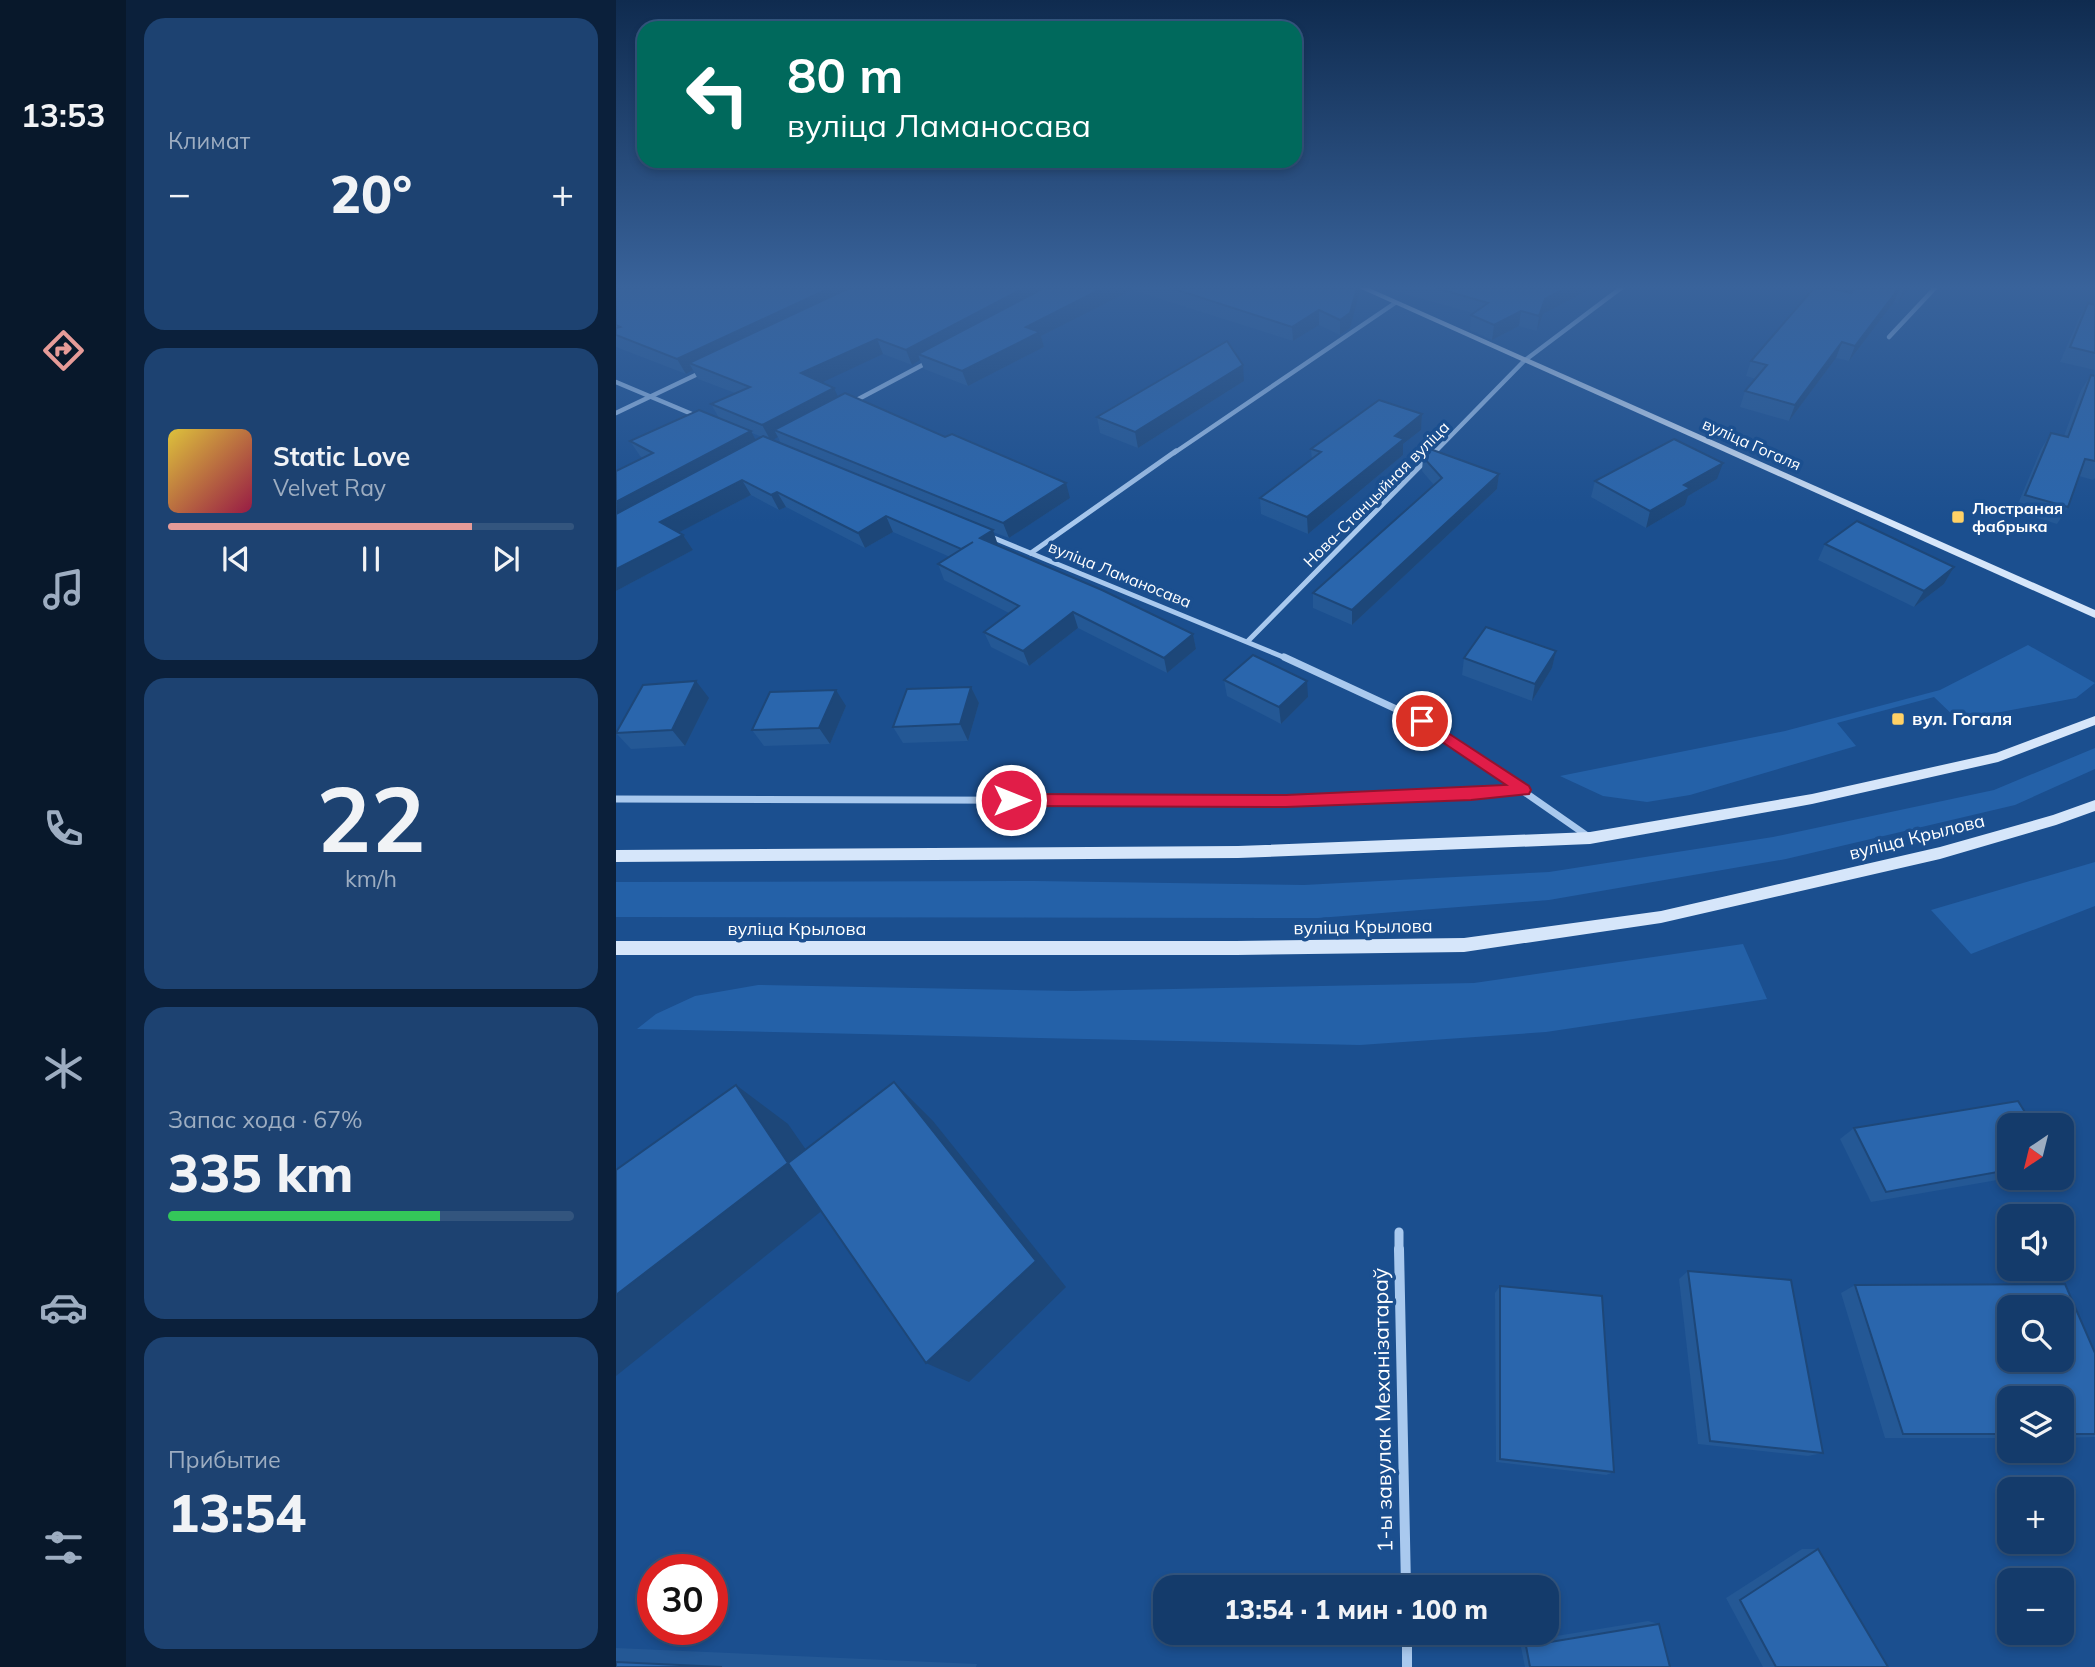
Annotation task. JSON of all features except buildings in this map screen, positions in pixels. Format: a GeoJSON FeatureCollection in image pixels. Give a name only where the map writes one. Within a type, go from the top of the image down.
{"type":"FeatureCollection","features":[{"type":"Feature","properties":{"kind":"main road","name":"вуліца Гогаля"},"geometry":{"type":"LineString","coordinates":[[1535,366],[2095,614]]}},
{"type":"Feature","properties":{"kind":"main road"},"geometry":{"type":"LineString","coordinates":[[616,856],[1238,852],[1590,838],[1812,799],[1985,760],[2095,720]]}},
{"type":"Feature","properties":{"kind":"main road","name":"вуліца Крылова"},"geometry":{"type":"LineString","coordinates":[[616,948],[1236,948],[1464,945],[1661,916],[1940,853],[2056,820],[2095,805]]}},
{"type":"Feature","properties":{"kind":"street"},"geometry":{"type":"LineString","coordinates":[[616,413],[713,366]]}},
{"type":"Feature","properties":{"kind":"street"},"geometry":{"type":"LineString","coordinates":[[844,407],[920,366]]}},
{"type":"Feature","properties":{"kind":"street"},"geometry":{"type":"LineString","coordinates":[[1031,553],[1302,366]]}},
{"type":"Feature","properties":{"kind":"street","name":"Нова-Станцыйная вуліца"},"geometry":{"type":"LineString","coordinates":[[1248,641],[1519,366]]}},
{"type":"Feature","properties":{"kind":"street"},"geometry":{"type":"LineString","coordinates":[[616,382],[711,421]]}},
{"type":"Feature","properties":{"kind":"street","name":"вуліца Ламаносава"},"geometry":{"type":"LineString","coordinates":[[981,533],[1248,641],[1422,721],[1590,838]]}},
{"type":"Feature","properties":{"kind":"street"},"geometry":{"type":"LineString","coordinates":[[616,799],[1286,801],[1523,790]]}},
{"type":"Feature","properties":{"kind":"street","name":"1-ы завулак Механізатараў"},"geometry":{"type":"LineString","coordinates":[[1399,1232],[1406,1575]]}},
{"type":"Feature","properties":{"kind":"street"},"geometry":{"type":"LineString","coordinates":[[1407,1645],[1408,1667]]}},
{"type":"Feature","properties":{"kind":"shaded area"},"geometry":{"type":"Polygon","coordinates":[[[2028,645],[2095,683],[2076,698],[1958,720],[1934,697],[1837,723],[1856,746],[1690,795],[1647,802],[1603,796],[1560,776],[1785,731],[1940,690],[2028,645]]]}},
{"type":"Feature","properties":{"kind":"shaded area"},"geometry":{"type":"Polygon","coordinates":[[[2095,748],[2095,769],[2015,805],[1786,859],[1549,900],[1318,918],[616,917],[616,882],[1035,881],[1304,885],[1549,872],[1773,837],[1994,790],[2095,748]]]}},
{"type":"Feature","properties":{"kind":"shaded area"},"geometry":{"type":"Polygon","coordinates":[[[2095,862],[2095,906],[1971,954],[1931,910],[2095,862]]]}},
{"type":"Feature","properties":{"kind":"shaded area"},"geometry":{"type":"Polygon","coordinates":[[[1743,944],[1767,999],[1546,1032],[1360,1045],[637,1029],[656,1014],[695,996],[758,985],[1073,991],[1474,983],[1743,944]]]}},
{"type":"Feature","properties":{"kind":"place","name":"Люстраная фабрыка"},"geometry":{"type":"Point","coordinates":[1958,517]}},
{"type":"Feature","properties":{"kind":"place","name":"вул. Гогаля"},"geometry":{"type":"Point","coordinates":[1898,719]}},
{"type":"Feature","properties":{"kind":"route"},"geometry":{"type":"LineString","coordinates":[[1011,800],[1286,801],[1523,790],[1422,721]]}}]}
